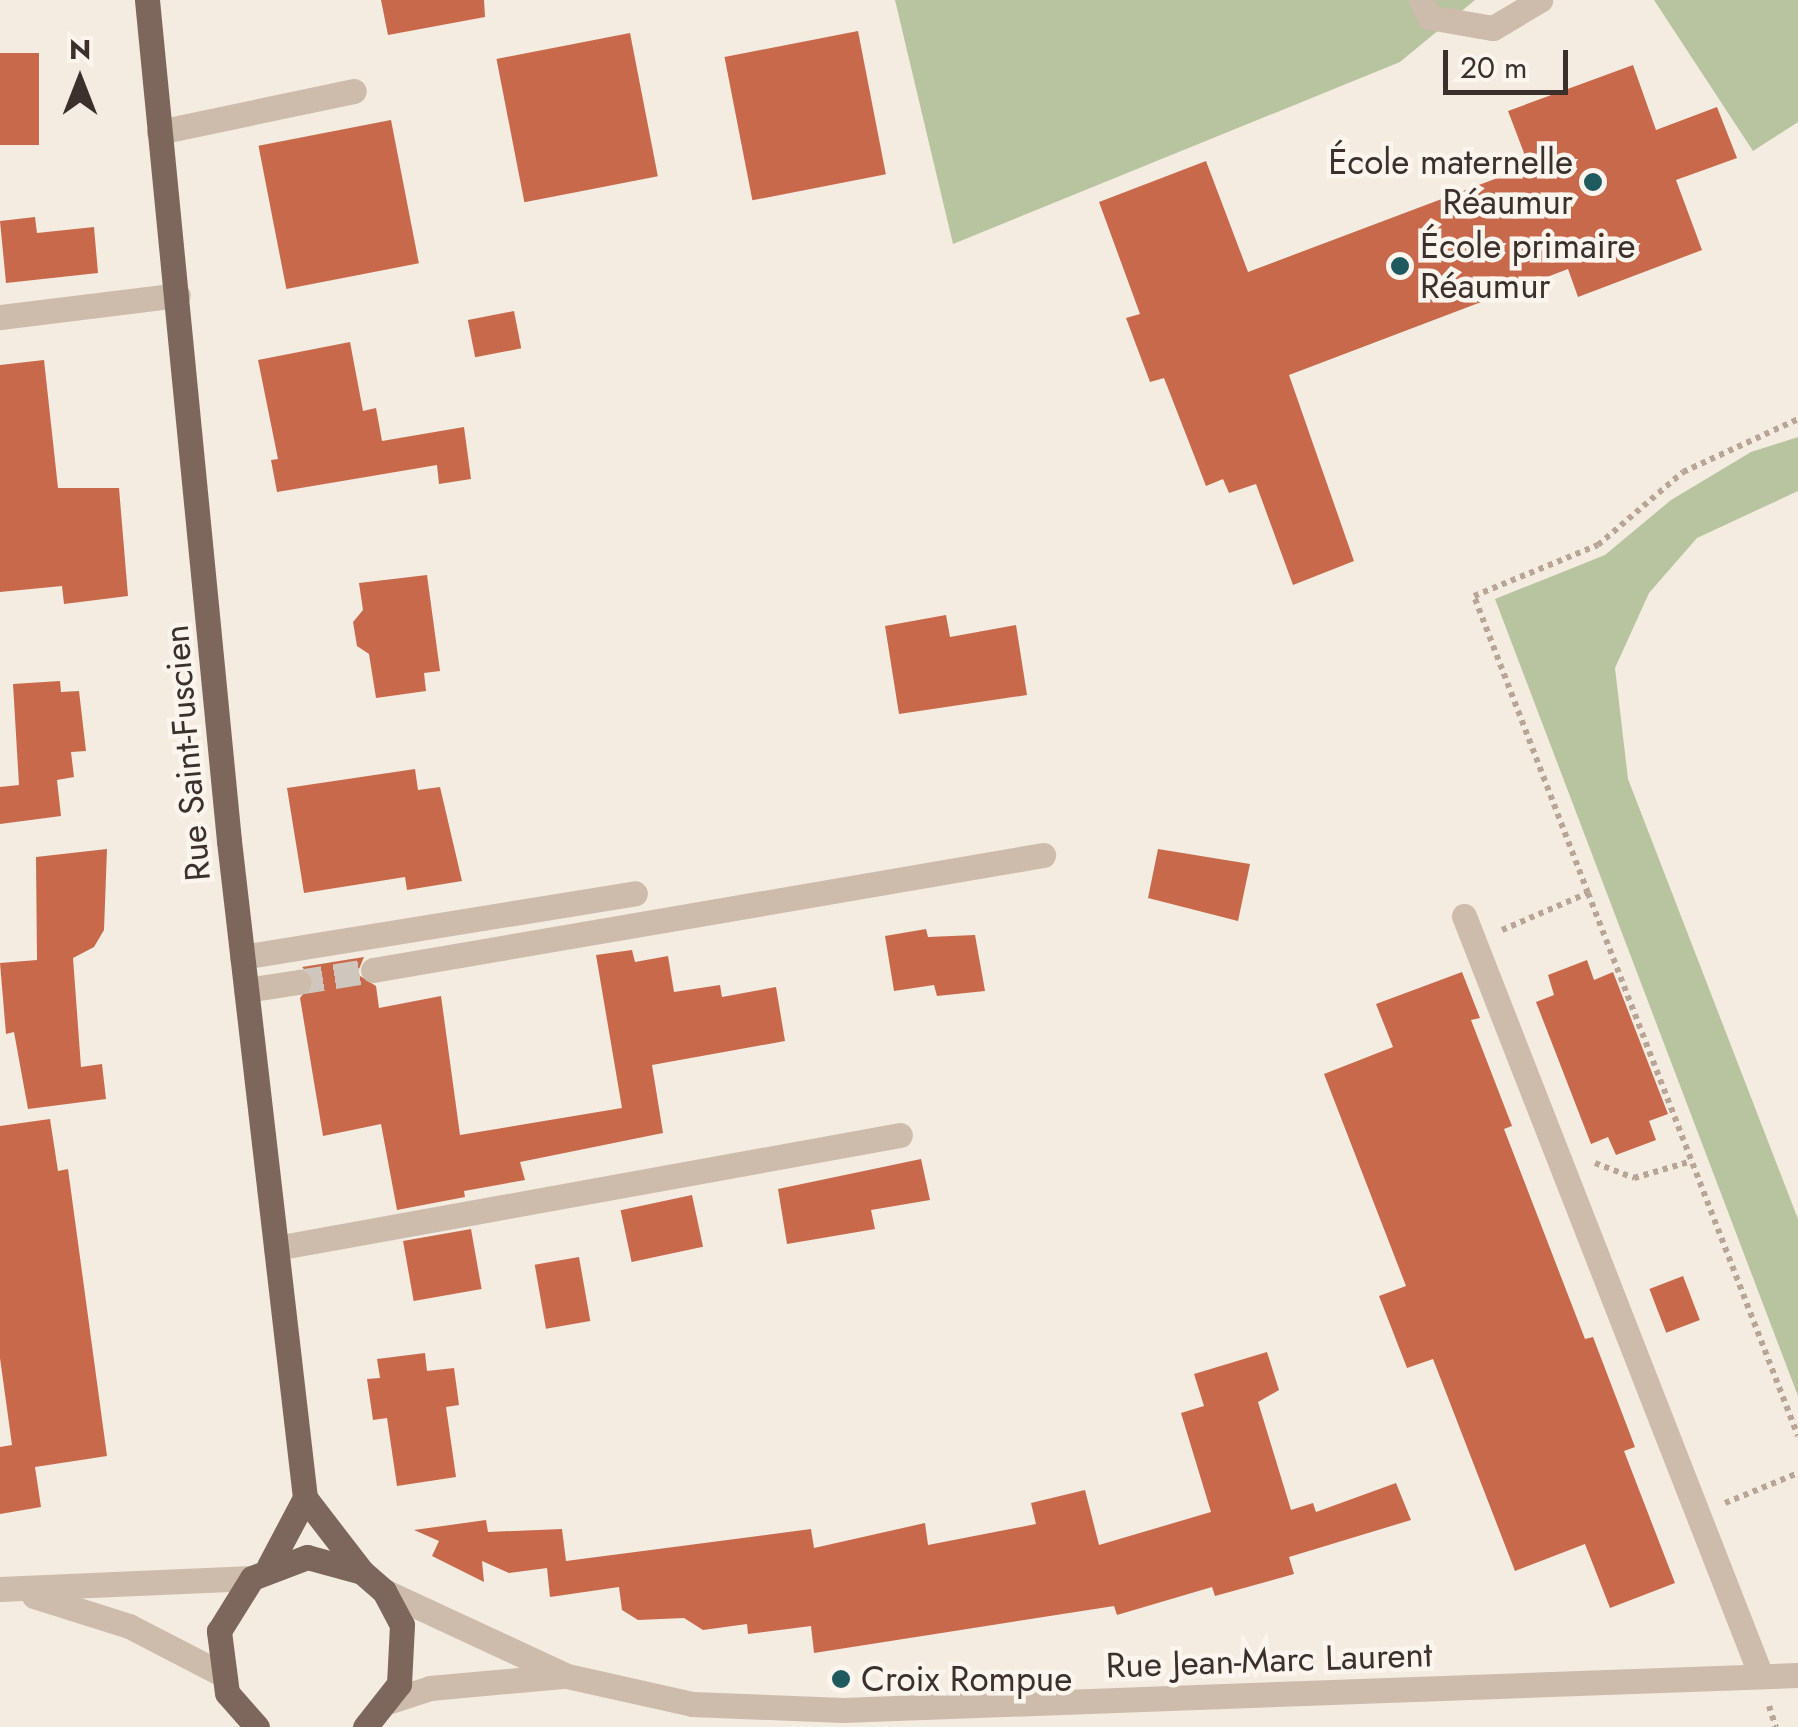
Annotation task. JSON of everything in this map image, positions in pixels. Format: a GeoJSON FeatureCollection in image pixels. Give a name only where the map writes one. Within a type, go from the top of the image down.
{"type":"FeatureCollection","features":[{"type":"Feature","properties":{"kind":"main road","name":"Rue Saint-Fuscien"},"geometry":{"type":"LineString","coordinates":[[147,0],[242,957],[305,1498]]}},
{"type":"Feature","properties":{"kind":"main road"},"geometry":{"type":"LineString","coordinates":[[257,1727],[234,1702],[220,1673],[218,1631],[261,1572],[305,1498],[362,1572],[384,1591],[405,1645],[378,1718]]}},
{"type":"Feature","properties":{"kind":"main road"},"geometry":{"type":"LineString","coordinates":[[261,1572],[307,1556],[362,1572]]}},
{"type":"Feature","properties":{"kind":"street"},"geometry":{"type":"LineString","coordinates":[[1421,0],[1429,17],[1493,28],[1540,0]]}},
{"type":"Feature","properties":{"kind":"street"},"geometry":{"type":"LineString","coordinates":[[159,132],[354,91]]}},
{"type":"Feature","properties":{"kind":"street"},"geometry":{"type":"LineString","coordinates":[[0,316],[178,295]]}},
{"type":"Feature","properties":{"kind":"street"},"geometry":{"type":"LineString","coordinates":[[373,970],[1043,856]]}},
{"type":"Feature","properties":{"kind":"street"},"geometry":{"type":"LineString","coordinates":[[242,957],[635,893]]}},
{"type":"Feature","properties":{"kind":"street"},"geometry":{"type":"LineString","coordinates":[[1464,916],[1761,1676]]}},
{"type":"Feature","properties":{"kind":"street"},"geometry":{"type":"LineString","coordinates":[[246,990],[298,982]]}},
{"type":"Feature","properties":{"kind":"street"},"geometry":{"type":"LineString","coordinates":[[276,1248],[900,1135]]}},
{"type":"Feature","properties":{"kind":"street"},"geometry":{"type":"LineString","coordinates":[[5,1590],[261,1572]]}},
{"type":"Feature","properties":{"kind":"street"},"geometry":{"type":"LineString","coordinates":[[5,1590],[129,1626],[220,1673]]}},
{"type":"Feature","properties":{"kind":"street","name":"Rue Jean-Marc Laurent"},"geometry":{"type":"LineString","coordinates":[[384,1591],[566,1676],[692,1704],[1006,1716],[1798,1674]]}},
{"type":"Feature","properties":{"kind":"street","name":"Rue Jean-Marc Laurent"},"geometry":{"type":"LineString","coordinates":[[378,1718],[430,1688],[566,1676]]}},
{"type":"Feature","properties":{"kind":"path"},"geometry":{"type":"LineString","coordinates":[[1798,419],[1683,472],[1598,545],[1474,596],[1798,1436]]}},
{"type":"Feature","properties":{"kind":"path"},"geometry":{"type":"LineString","coordinates":[[1474,942],[1588,893]]}},
{"type":"Feature","properties":{"kind":"path"},"geometry":{"type":"LineString","coordinates":[[1564,1174],[1590,1162],[1634,1178],[1656,1176],[1692,1162]]}},
{"type":"Feature","properties":{"kind":"path"},"geometry":{"type":"LineString","coordinates":[[1697,1514],[1798,1473]]}},
{"type":"Feature","properties":{"kind":"green space"},"geometry":{"type":"Polygon","coordinates":[[[895,0],[1475,0],[1400,62],[953,244],[895,0]]]}},
{"type":"Feature","properties":{"kind":"green space"},"geometry":{"type":"Polygon","coordinates":[[[1654,0],[1798,0],[1798,122],[1753,151],[1654,0]]]}},
{"type":"Feature","properties":{"kind":"green space"},"geometry":{"type":"Polygon","coordinates":[[[1798,437],[1798,491],[1697,538],[1649,593],[1615,668],[1628,779],[1798,1219],[1798,1396],[1495,599],[1605,555],[1671,500],[1751,452],[1798,437]]]}},
{"type":"Feature","properties":{"kind":"building"},"geometry":{"type":"Polygon","coordinates":[[[381,0],[484,0],[485,17],[388,35],[381,0]]]}},
{"type":"Feature","properties":{"kind":"building"},"geometry":{"type":"Polygon","coordinates":[[[858,31],[886,174],[752,200],[724,57],[858,31]]]}},
{"type":"Feature","properties":{"kind":"building"},"geometry":{"type":"Polygon","coordinates":[[[630,33],[658,176],[524,202],[496,59],[630,33]]]}},
{"type":"Feature","properties":{"kind":"building"},"geometry":{"type":"Polygon","coordinates":[[[0,53],[39,53],[39,145],[0,145],[0,53]]]}},
{"type":"Feature","properties":{"kind":"building"},"geometry":{"type":"Polygon","coordinates":[[[1633,65],[1656,130],[1717,107],[1737,158],[1676,180],[1702,250],[1578,297],[1568,269],[1289,375],[1354,561],[1293,585],[1256,484],[1229,493],[1223,479],[1206,486],[1164,378],[1150,382],[1126,318],[1140,314],[1099,202],[1206,161],[1248,272],[1529,166],[1508,111],[1633,65]]]}},
{"type":"Feature","properties":{"kind":"building"},"geometry":{"type":"Polygon","coordinates":[[[391,120],[419,263],[286,289],[258,146],[391,120]]]}},
{"type":"Feature","properties":{"kind":"building"},"geometry":{"type":"Polygon","coordinates":[[[35,217],[37,233],[94,227],[98,273],[6,283],[0,221],[35,217]]]}},
{"type":"Feature","properties":{"kind":"building"},"geometry":{"type":"Polygon","coordinates":[[[514,311],[521,348],[475,357],[468,320],[514,311]]]}},
{"type":"Feature","properties":{"kind":"building"},"geometry":{"type":"Polygon","coordinates":[[[350,342],[363,411],[376,408],[382,441],[464,427],[471,479],[439,484],[437,465],[277,492],[271,460],[278,459],[258,360],[350,342]]]}},
{"type":"Feature","properties":{"kind":"building"},"geometry":{"type":"Polygon","coordinates":[[[44,360],[58,488],[119,488],[128,596],[64,604],[62,586],[0,592],[0,365],[44,360]]]}},
{"type":"Feature","properties":{"kind":"building"},"geometry":{"type":"Polygon","coordinates":[[[427,575],[440,671],[424,673],[426,691],[376,698],[369,654],[357,646],[353,622],[363,610],[359,583],[427,575]]]}},
{"type":"Feature","properties":{"kind":"building"},"geometry":{"type":"Polygon","coordinates":[[[946,615],[950,637],[1016,625],[1027,695],[899,714],[885,626],[946,615]]]}},
{"type":"Feature","properties":{"kind":"building"},"geometry":{"type":"Polygon","coordinates":[[[60,681],[61,692],[79,691],[86,751],[71,752],[74,777],[57,780],[61,816],[0,824],[0,787],[19,785],[13,684],[60,681]]]}},
{"type":"Feature","properties":{"kind":"building"},"geometry":{"type":"Polygon","coordinates":[[[415,769],[418,790],[440,787],[462,881],[407,890],[405,877],[304,893],[287,788],[415,769]]]}},
{"type":"Feature","properties":{"kind":"building"},"geometry":{"type":"Polygon","coordinates":[[[107,849],[104,930],[94,947],[73,958],[81,1067],[102,1064],[106,1099],[28,1109],[14,1032],[6,1034],[0,963],[37,960],[36,857],[107,849]]]}},
{"type":"Feature","properties":{"kind":"building"},"geometry":{"type":"Polygon","coordinates":[[[1158,849],[1250,864],[1238,921],[1148,898],[1158,849]]]}},
{"type":"Feature","properties":{"kind":"building"},"geometry":{"type":"Polygon","coordinates":[[[926,929],[928,937],[975,935],[985,991],[937,996],[934,985],[894,991],[885,936],[926,929]]]}},
{"type":"Feature","properties":{"kind":"building"},"geometry":{"type":"Polygon","coordinates":[[[632,950],[635,962],[668,956],[674,992],[720,985],[722,997],[776,987],[785,1041],[652,1065],[663,1133],[520,1162],[525,1180],[464,1191],[465,1197],[397,1210],[381,1124],[323,1136],[300,998],[314,980],[302,967],[364,957],[357,974],[376,986],[379,1008],[441,996],[460,1135],[622,1108],[596,955],[632,950]]]}},
{"type":"Feature","properties":{"kind":"building"},"geometry":{"type":"Polygon","coordinates":[[[1587,960],[1594,980],[1613,972],[1668,1114],[1649,1121],[1656,1140],[1616,1155],[1608,1137],[1591,1144],[1536,1002],[1554,995],[1548,975],[1587,960]]]}},
{"type":"Feature","properties":{"kind":"building"},"geometry":{"type":"Polygon","coordinates":[[[1462,972],[1480,1018],[1471,1020],[1512,1126],[1504,1129],[1585,1339],[1593,1337],[1635,1447],[1624,1451],[1675,1583],[1610,1608],[1585,1544],[1515,1571],[1433,1359],[1407,1368],[1379,1296],[1406,1286],[1324,1074],[1393,1047],[1376,1004],[1462,972]]]}},
{"type":"Feature","properties":{"kind":"building"},"geometry":{"type":"Polygon","coordinates":[[[50,1119],[58,1171],[68,1169],[107,1456],[35,1467],[41,1507],[0,1514],[0,1447],[12,1445],[0,1358],[0,1126],[50,1119]]]}},
{"type":"Feature","properties":{"kind":"building"},"geometry":{"type":"Polygon","coordinates":[[[921,1159],[930,1200],[871,1210],[875,1229],[787,1244],[778,1189],[921,1159]]]}},
{"type":"Feature","properties":{"kind":"building"},"geometry":{"type":"Polygon","coordinates":[[[692,1195],[703,1247],[632,1262],[621,1210],[692,1195]]]}},
{"type":"Feature","properties":{"kind":"building"},"geometry":{"type":"Polygon","coordinates":[[[471,1229],[482,1289],[414,1301],[403,1241],[471,1229]]]}},
{"type":"Feature","properties":{"kind":"building"},"geometry":{"type":"Polygon","coordinates":[[[579,1257],[590,1321],[546,1329],[535,1265],[579,1257]]]}},
{"type":"Feature","properties":{"kind":"building"},"geometry":{"type":"Polygon","coordinates":[[[1683,1276],[1700,1320],[1666,1333],[1649,1289],[1683,1276]]]}},
{"type":"Feature","properties":{"kind":"building"},"geometry":{"type":"Polygon","coordinates":[[[1267,1352],[1279,1390],[1258,1402],[1291,1510],[1313,1503],[1316,1512],[1396,1483],[1411,1520],[1289,1557],[1294,1574],[1215,1596],[1212,1587],[1117,1615],[1114,1606],[814,1653],[811,1626],[748,1634],[747,1624],[703,1630],[684,1618],[638,1620],[622,1610],[619,1587],[550,1597],[547,1568],[509,1573],[482,1561],[484,1582],[432,1556],[439,1541],[414,1530],[486,1520],[488,1532],[562,1529],[566,1561],[811,1529],[814,1548],[925,1523],[928,1545],[1036,1524],[1031,1503],[1085,1490],[1099,1545],[1211,1512],[1181,1413],[1204,1406],[1194,1374],[1267,1352]]]}},
{"type":"Feature","properties":{"kind":"building"},"geometry":{"type":"Polygon","coordinates":[[[425,1353],[427,1371],[454,1368],[459,1405],[446,1407],[456,1477],[397,1486],[387,1418],[373,1420],[367,1379],[380,1378],[377,1359],[425,1353]]]}},
{"type":"Feature","properties":{"kind":"tunnel"},"geometry":{"type":"LineString","coordinates":[[298,982],[373,970]]}},
{"type":"Feature","properties":{"kind":"place","name":"École maternelle Réaumur"},"geometry":{"type":"Point","coordinates":[1593,182]}},
{"type":"Feature","properties":{"kind":"place","name":"École primaire Réaumur"},"geometry":{"type":"Point","coordinates":[1400,266]}},
{"type":"Feature","properties":{"kind":"place","name":"Croix Rompue"},"geometry":{"type":"Point","coordinates":[841,1679]}}]}
